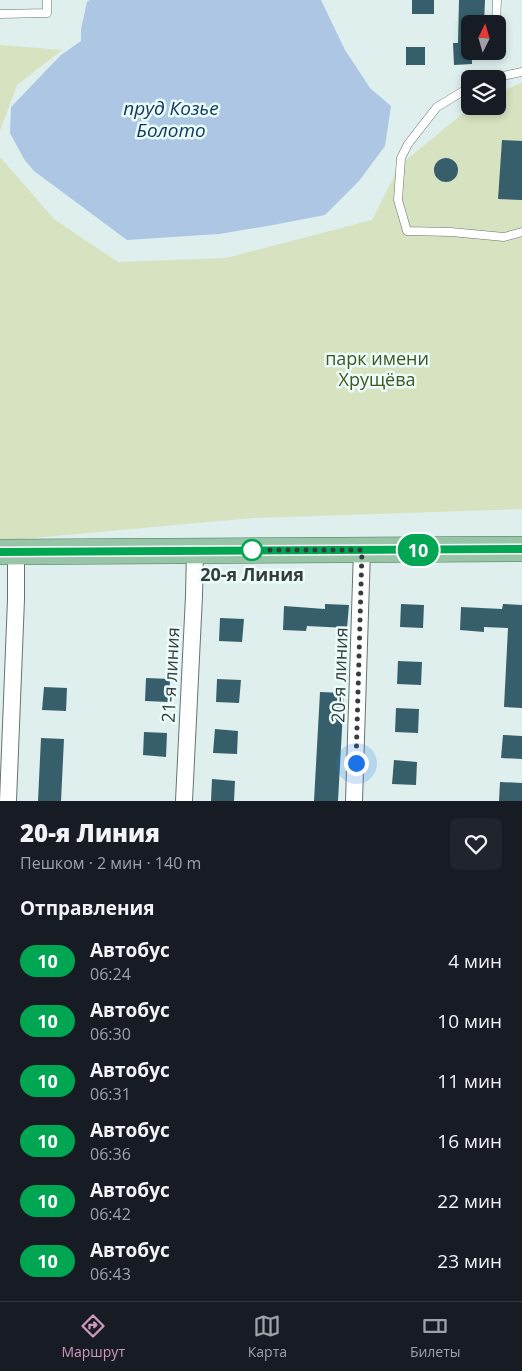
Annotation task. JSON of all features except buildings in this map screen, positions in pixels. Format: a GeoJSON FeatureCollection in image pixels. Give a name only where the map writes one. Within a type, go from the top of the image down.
{"type":"FeatureCollection","features":[{"type":"Feature","properties":{"kind":"main road"},"geometry":{"type":"LineString","coordinates":[[8,552],[522,549]]}},
{"type":"Feature","properties":{"kind":"street","name":"20-я линия"},"geometry":{"type":"LineString","coordinates":[[354,801],[362,550]]}},
{"type":"Feature","properties":{"kind":"street","name":"21-я линия"},"geometry":{"type":"LineString","coordinates":[[184,801],[195,551]]}},
{"type":"Feature","properties":{"kind":"street"},"geometry":{"type":"LineString","coordinates":[[8,552],[16,599],[8,801]]}},
{"type":"Feature","properties":{"kind":"lane"},"geometry":{"type":"LineString","coordinates":[[0,14],[47,13],[47,0]]}},
{"type":"Feature","properties":{"kind":"lane"},"geometry":{"type":"LineString","coordinates":[[496,15],[497,0]]}},
{"type":"Feature","properties":{"kind":"lane"},"geometry":{"type":"LineString","coordinates":[[506,75],[522,72]]}},
{"type":"Feature","properties":{"kind":"lane"},"geometry":{"type":"LineString","coordinates":[[461,92],[437,107],[408,144],[401,158],[398,200],[407,230],[504,237],[522,232]]}},
{"type":"Feature","properties":{"kind":"green space"},"geometry":{"type":"Polygon","coordinates":[[[0,45],[62,50],[17,85],[0,131],[0,45]]]}},
{"type":"Feature","properties":{"kind":"green space","name":"парк имени Хрущёва"},"geometry":{"type":"Polygon","coordinates":[[[522,83],[522,509],[252,518],[0,541],[0,157],[54,219],[118,262],[226,258],[372,220],[400,165],[461,115],[506,115],[506,90],[522,83]]]}},
{"type":"Feature","properties":{"kind":"water","name":"пруд Козье Болото"},"geometry":{"type":"Polygon","coordinates":[[[90,0],[321,0],[345,50],[370,88],[391,106],[385,146],[359,181],[325,215],[219,234],[127,240],[34,171],[24,159],[10,133],[11,107],[61,55],[81,41],[81,29],[87,2],[90,0]]]}},
{"type":"Feature","properties":{"kind":"bus line","name":"10"},"geometry":{"type":"LineString","coordinates":[[0,552],[522,549]]}},
{"type":"Feature","properties":{"kind":"place","name":"20-я Линия"},"geometry":{"type":"Point","coordinates":[252,550]}},
{"type":"Feature","properties":{"kind":"route"},"geometry":{"type":"LineString","coordinates":[[252,550],[362,550],[356,763]]}}]}
